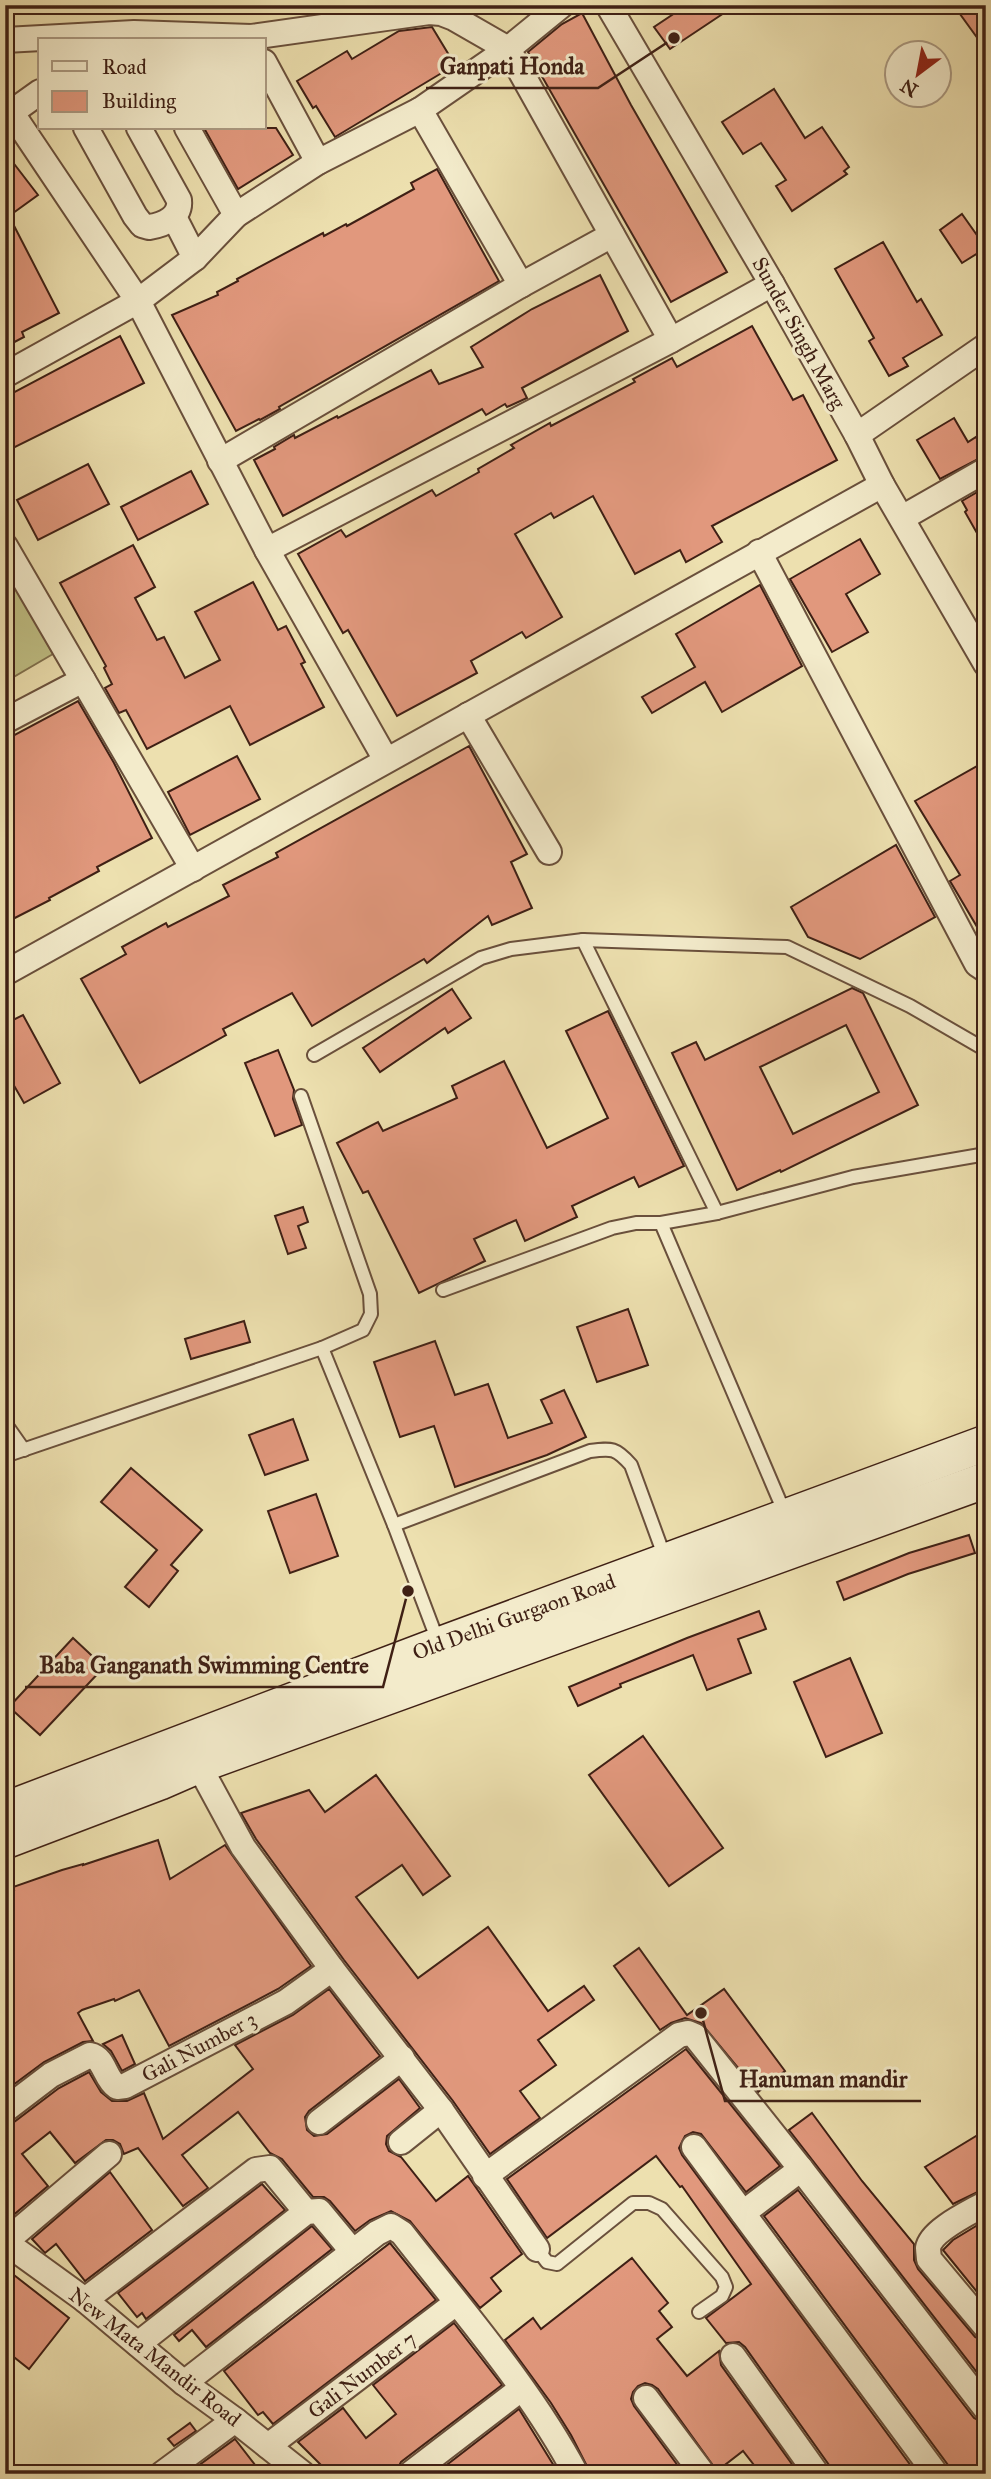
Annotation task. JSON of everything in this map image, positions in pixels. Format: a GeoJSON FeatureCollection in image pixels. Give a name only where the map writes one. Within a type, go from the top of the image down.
{"type":"FeatureCollection","features":[{"type":"Feature","properties":{"kind":"main road","name":"Old Delhi Gurgaon Road"},"geometry":{"type":"LineString","coordinates":[[5,1810],[192,1753],[672,1577],[787,1516],[986,1443]]}},
{"type":"Feature","properties":{"kind":"main road","name":"Old Delhi Gurgaon Road"},"geometry":{"type":"LineString","coordinates":[[5,1841],[160,1782],[192,1753],[439,1645],[672,1577],[986,1480]]}},
{"type":"Feature","properties":{"kind":"street"},"geometry":{"type":"LineString","coordinates":[[5,375],[138,301],[195,258],[236,215],[318,162],[420,110],[508,49],[562,5]]}},
{"type":"Feature","properties":{"kind":"street","name":"Sunder Singh Marg"},"geometry":{"type":"LineString","coordinates":[[608,5],[772,284],[882,485],[986,664]]}},
{"type":"Feature","properties":{"kind":"street"},"geometry":{"type":"LineString","coordinates":[[259,38],[429,12],[454,18],[508,49],[671,340]]}},
{"type":"Feature","properties":{"kind":"street"},"geometry":{"type":"LineString","coordinates":[[104,38],[194,38]]}},
{"type":"Feature","properties":{"kind":"street"},"geometry":{"type":"LineString","coordinates":[[5,40],[38,40]]}},
{"type":"Feature","properties":{"kind":"street"},"geometry":{"type":"LineString","coordinates":[[266,66],[318,162]]}},
{"type":"Feature","properties":{"kind":"street"},"geometry":{"type":"LineString","coordinates":[[38,93],[9,108],[138,301],[267,550],[386,760]]}},
{"type":"Feature","properties":{"kind":"street"},"geometry":{"type":"LineString","coordinates":[[420,110],[522,285]]}},
{"type":"Feature","properties":{"kind":"street"},"geometry":{"type":"LineString","coordinates":[[87,130],[142,225],[156,226],[178,213],[179,200],[140,130]]}},
{"type":"Feature","properties":{"kind":"street"},"geometry":{"type":"LineString","coordinates":[[188,130],[236,215]]}},
{"type":"Feature","properties":{"kind":"street"},"geometry":{"type":"LineString","coordinates":[[174,217],[195,258]]}},
{"type":"Feature","properties":{"kind":"street"},"geometry":{"type":"LineString","coordinates":[[220,461],[612,235]]}},
{"type":"Feature","properties":{"kind":"street"},"geometry":{"type":"LineString","coordinates":[[267,550],[671,340],[772,284]]}},
{"type":"Feature","properties":{"kind":"street"},"geometry":{"type":"LineString","coordinates":[[856,435],[986,346]]}},
{"type":"Feature","properties":{"kind":"street"},"geometry":{"type":"LineString","coordinates":[[902,518],[986,470]]}},
{"type":"Feature","properties":{"kind":"street"},"geometry":{"type":"LineString","coordinates":[[5,974],[882,485]]}},
{"type":"Feature","properties":{"kind":"street"},"geometry":{"type":"LineString","coordinates":[[5,545],[193,869]]}},
{"type":"Feature","properties":{"kind":"street"},"geometry":{"type":"LineString","coordinates":[[759,552],[977,964],[986,970]]}},
{"type":"Feature","properties":{"kind":"street"},"geometry":{"type":"LineString","coordinates":[[5,721],[83,680]]}},
{"type":"Feature","properties":{"kind":"street"},"geometry":{"type":"LineString","coordinates":[[468,715],[549,852]]}},
{"type":"Feature","properties":{"kind":"street"},"geometry":{"type":"LineString","coordinates":[[192,1753],[243,1847],[332,1969],[441,2110],[537,2249]]}},
{"type":"Feature","properties":{"kind":"street","name":"Gali Number 3"},"geometry":{"type":"LineString","coordinates":[[5,2110],[51,2075],[90,2055],[95,2055],[100,2060],[110,2082],[117,2087],[125,2086],[286,2002],[332,1969]]}},
{"type":"Feature","properties":{"kind":"street"},"geometry":{"type":"LineString","coordinates":[[485,2176],[679,2035],[688,2033],[695,2036],[986,2409]]}},
{"type":"Feature","properties":{"kind":"street"},"geometry":{"type":"LineString","coordinates":[[318,2122],[402,2058]]}},
{"type":"Feature","properties":{"kind":"street"},"geometry":{"type":"LineString","coordinates":[[401,2142],[441,2110]]}},
{"type":"Feature","properties":{"kind":"street"},"geometry":{"type":"LineString","coordinates":[[694,2147],[936,2474]]}},
{"type":"Feature","properties":{"kind":"street"},"geometry":{"type":"LineString","coordinates":[[5,2242],[110,2154]]}},
{"type":"Feature","properties":{"kind":"street"},"geometry":{"type":"LineString","coordinates":[[85,2300],[256,2170],[270,2168],[306,2212]]}},
{"type":"Feature","properties":{"kind":"street"},"geometry":{"type":"LineString","coordinates":[[743,2213],[801,2169]]}},
{"type":"Feature","properties":{"kind":"street"},"geometry":{"type":"LineString","coordinates":[[986,2203],[953,2222],[933,2238],[928,2248],[929,2259],[986,2327]]}},
{"type":"Feature","properties":{"kind":"street"},"geometry":{"type":"LineString","coordinates":[[138,2344],[313,2209],[318,2211],[353,2252]]}},
{"type":"Feature","properties":{"kind":"street"},"geometry":{"type":"LineString","coordinates":[[184,2383],[386,2227],[397,2228],[549,2427],[576,2474]]}},
{"type":"Feature","properties":{"kind":"street","name":"New Mata Mandir Road"},"geometry":{"type":"LineString","coordinates":[[5,2242],[85,2300],[184,2383],[303,2474]]}},
{"type":"Feature","properties":{"kind":"street","name":"Gali Number 7"},"geometry":{"type":"LineString","coordinates":[[268,2446],[456,2303]]}},
{"type":"Feature","properties":{"kind":"street"},"geometry":{"type":"LineString","coordinates":[[733,2356],[817,2474]]}},
{"type":"Feature","properties":{"kind":"street"},"geometry":{"type":"LineString","coordinates":[[410,2474],[521,2389]]}},
{"type":"Feature","properties":{"kind":"street"},"geometry":{"type":"LineString","coordinates":[[646,2398],[703,2474]]}},
{"type":"Feature","properties":{"kind":"street"},"geometry":{"type":"LineString","coordinates":[[162,2474],[235,2420]]}},
{"type":"Feature","properties":{"kind":"lane"},"geometry":{"type":"LineString","coordinates":[[314,1055],[481,958],[511,949],[583,940],[787,947],[910,1006],[986,1050]]}},
{"type":"Feature","properties":{"kind":"lane"},"geometry":{"type":"LineString","coordinates":[[583,940],[717,1213]]}},
{"type":"Feature","properties":{"kind":"lane"},"geometry":{"type":"LineString","coordinates":[[5,1456],[322,1348],[363,1331],[371,1314],[370,1294],[301,1096]]}},
{"type":"Feature","properties":{"kind":"lane"},"geometry":{"type":"LineString","coordinates":[[443,1290],[612,1228],[717,1213],[853,1177],[986,1154]]}},
{"type":"Feature","properties":{"kind":"lane"},"geometry":{"type":"LineString","coordinates":[[661,1223],[787,1516]]}},
{"type":"Feature","properties":{"kind":"lane"},"geometry":{"type":"LineString","coordinates":[[322,1348],[394,1525],[439,1645]]}},
{"type":"Feature","properties":{"kind":"lane"},"geometry":{"type":"LineString","coordinates":[[5,1423],[24,1450]]}},
{"type":"Feature","properties":{"kind":"lane"},"geometry":{"type":"LineString","coordinates":[[394,1525],[590,1451],[610,1448],[622,1455],[631,1465],[672,1577]]}},
{"type":"Feature","properties":{"kind":"lane"},"geometry":{"type":"LineString","coordinates":[[537,2249],[547,2262],[557,2264],[633,2203],[649,2203],[662,2209],[722,2277],[726,2287],[722,2296],[699,2312]]}},
{"type":"Feature","properties":{"kind":"green space"},"geometry":{"type":"Polygon","coordinates":[[[5,566],[53,654],[5,682],[5,566]]]}},
{"type":"Feature","properties":{"kind":"building"},"geometry":{"type":"Polygon","coordinates":[[[687,5],[736,5],[670,49],[654,27],[687,5]]]}},
{"type":"Feature","properties":{"kind":"building"},"geometry":{"type":"Polygon","coordinates":[[[958,5],[986,5],[986,50],[960,14],[963,12],[958,5]]]}},
{"type":"Feature","properties":{"kind":"building"},"geometry":{"type":"Polygon","coordinates":[[[582,13],[631,105],[727,272],[671,302],[528,52],[562,24],[582,13]]]}},
{"type":"Feature","properties":{"kind":"building"},"geometry":{"type":"Polygon","coordinates":[[[432,27],[455,65],[335,137],[297,81],[347,51],[352,59],[399,31],[432,27]]]}},
{"type":"Feature","properties":{"kind":"building"},"geometry":{"type":"Polygon","coordinates":[[[774,89],[805,138],[822,127],[849,167],[844,171],[847,174],[792,211],[776,186],[786,180],[761,143],[743,154],[722,122],[774,89]]]}},
{"type":"Feature","properties":{"kind":"building"},"geometry":{"type":"Polygon","coordinates":[[[276,128],[293,155],[238,189],[205,130],[276,128]]]}},
{"type":"Feature","properties":{"kind":"building"},"geometry":{"type":"Polygon","coordinates":[[[5,152],[38,195],[9,216],[59,313],[22,332],[24,337],[5,347],[5,152]]]}},
{"type":"Feature","properties":{"kind":"building"},"geometry":{"type":"Polygon","coordinates":[[[437,169],[499,281],[279,407],[280,409],[236,431],[172,315],[218,295],[217,292],[238,281],[237,279],[323,233],[324,236],[346,224],[347,226],[414,189],[411,183],[437,169]]]}},
{"type":"Feature","properties":{"kind":"building"},"geometry":{"type":"Polygon","coordinates":[[[962,214],[986,248],[962,263],[940,230],[962,214]]]}},
{"type":"Feature","properties":{"kind":"building"},"geometry":{"type":"Polygon","coordinates":[[[883,242],[917,302],[921,299],[942,335],[903,358],[908,366],[889,376],[869,341],[874,338],[835,269],[883,242]]]}},
{"type":"Feature","properties":{"kind":"building"},"geometry":{"type":"Polygon","coordinates":[[[600,275],[628,331],[522,388],[527,398],[507,407],[505,404],[486,415],[482,409],[283,516],[254,460],[294,435],[295,438],[337,416],[338,418],[431,370],[439,384],[483,367],[471,347],[532,309],[600,275]]]}},
{"type":"Feature","properties":{"kind":"building"},"geometry":{"type":"Polygon","coordinates":[[[752,326],[793,400],[803,395],[837,460],[712,526],[722,542],[686,562],[680,550],[635,574],[593,496],[554,518],[551,513],[515,534],[562,617],[526,638],[522,632],[471,661],[477,673],[397,716],[348,630],[343,633],[298,554],[341,530],[346,537],[432,490],[436,496],[479,472],[478,469],[514,448],[511,445],[550,423],[551,426],[635,382],[633,379],[672,358],[677,367],[752,326]]]}},
{"type":"Feature","properties":{"kind":"building"},"geometry":{"type":"Polygon","coordinates":[[[120,336],[144,383],[5,452],[5,397],[120,336]]]}},
{"type":"Feature","properties":{"kind":"building"},"geometry":{"type":"Polygon","coordinates":[[[954,418],[968,442],[976,437],[986,455],[940,479],[917,440],[954,418]]]}},
{"type":"Feature","properties":{"kind":"building"},"geometry":{"type":"Polygon","coordinates":[[[88,464],[109,504],[38,540],[17,500],[88,464]]]}},
{"type":"Feature","properties":{"kind":"building"},"geometry":{"type":"Polygon","coordinates":[[[191,471],[208,504],[138,540],[121,507],[191,471]]]}},
{"type":"Feature","properties":{"kind":"building"},"geometry":{"type":"Polygon","coordinates":[[[986,487],[986,549],[965,512],[967,510],[962,501],[986,487]]]}},
{"type":"Feature","properties":{"kind":"building"},"geometry":{"type":"Polygon","coordinates":[[[860,539],[880,574],[846,594],[868,632],[832,652],[790,579],[860,539]]]}},
{"type":"Feature","properties":{"kind":"building"},"geometry":{"type":"Polygon","coordinates":[[[133,545],[155,587],[135,598],[157,640],[164,637],[185,678],[220,660],[195,612],[253,582],[278,630],[286,626],[305,662],[301,664],[324,707],[250,745],[230,706],[147,749],[126,710],[119,713],[105,688],[112,684],[104,668],[106,666],[60,583],[133,545]]]}},
{"type":"Feature","properties":{"kind":"building"},"geometry":{"type":"Polygon","coordinates":[[[760,585],[802,666],[722,712],[705,682],[652,713],[642,697],[695,667],[676,634],[760,585]]]}},
{"type":"Feature","properties":{"kind":"building"},"geometry":{"type":"Polygon","coordinates":[[[78,701],[114,763],[152,838],[97,867],[99,871],[49,898],[50,900],[5,923],[5,740],[78,701]]]}},
{"type":"Feature","properties":{"kind":"building"},"geometry":{"type":"Polygon","coordinates":[[[469,746],[527,854],[511,862],[532,908],[492,925],[488,916],[427,963],[424,959],[312,1026],[292,993],[223,1029],[226,1035],[140,1083],[81,979],[126,954],[122,947],[166,923],[168,927],[229,896],[223,885],[278,857],[276,853],[469,746]]]}},
{"type":"Feature","properties":{"kind":"building"},"geometry":{"type":"Polygon","coordinates":[[[237,756],[260,799],[190,835],[168,792],[237,756]]]}},
{"type":"Feature","properties":{"kind":"building"},"geometry":{"type":"Polygon","coordinates":[[[986,761],[986,942],[950,881],[960,875],[915,801],[986,761]]]}},
{"type":"Feature","properties":{"kind":"building"},"geometry":{"type":"Polygon","coordinates":[[[896,845],[935,917],[860,959],[808,937],[791,907],[896,845]]]}},
{"type":"Feature","properties":{"kind":"building"},"geometry":{"type":"Polygon","coordinates":[[[852,988],[863,993],[918,1105],[781,1172],[780,1170],[737,1190],[672,1053],[696,1042],[705,1060],[852,988]],[[846,1025],[760,1067],[793,1134],[879,1092],[846,1025]]]}},
{"type":"Feature","properties":{"kind":"building"},"geometry":{"type":"Polygon","coordinates":[[[452,989],[471,1018],[448,1033],[445,1028],[380,1072],[363,1048],[452,989]]]}},
{"type":"Feature","properties":{"kind":"building"},"geometry":{"type":"Polygon","coordinates":[[[608,1011],[684,1166],[639,1187],[634,1177],[572,1206],[577,1217],[525,1241],[516,1220],[474,1239],[485,1261],[419,1293],[368,1191],[363,1193],[337,1143],[378,1122],[383,1131],[457,1098],[452,1086],[504,1061],[547,1148],[608,1118],[566,1031],[608,1011]]]}},
{"type":"Feature","properties":{"kind":"building"},"geometry":{"type":"Polygon","coordinates":[[[23,1015],[60,1083],[24,1103],[5,1070],[5,1024],[23,1015]]]}},
{"type":"Feature","properties":{"kind":"building"},"geometry":{"type":"Polygon","coordinates":[[[278,1050],[294,1090],[293,1099],[302,1125],[275,1136],[245,1063],[278,1050]]]}},
{"type":"Feature","properties":{"kind":"building"},"geometry":{"type":"Polygon","coordinates":[[[303,1207],[308,1222],[298,1226],[306,1248],[288,1254],[275,1216],[303,1207]]]}},
{"type":"Feature","properties":{"kind":"building"},"geometry":{"type":"Polygon","coordinates":[[[628,1309],[648,1365],[597,1382],[577,1327],[628,1309]]]}},
{"type":"Feature","properties":{"kind":"building"},"geometry":{"type":"Polygon","coordinates":[[[244,1321],[250,1342],[191,1359],[185,1339],[244,1321]]]}},
{"type":"Feature","properties":{"kind":"building"},"geometry":{"type":"Polygon","coordinates":[[[435,1341],[455,1395],[488,1384],[508,1438],[552,1423],[541,1400],[564,1390],[586,1437],[547,1455],[455,1487],[434,1426],[400,1437],[374,1362],[435,1341]]]}},
{"type":"Feature","properties":{"kind":"building"},"geometry":{"type":"Polygon","coordinates":[[[293,1419],[308,1460],[265,1475],[249,1435],[293,1419]]]}},
{"type":"Feature","properties":{"kind":"building"},"geometry":{"type":"Polygon","coordinates":[[[131,1468],[202,1530],[171,1565],[178,1571],[149,1607],[125,1587],[157,1550],[101,1502],[131,1468]]]}},
{"type":"Feature","properties":{"kind":"building"},"geometry":{"type":"Polygon","coordinates":[[[316,1494],[338,1556],[290,1573],[268,1511],[316,1494]]]}},
{"type":"Feature","properties":{"kind":"building"},"geometry":{"type":"Polygon","coordinates":[[[969,1535],[975,1553],[908,1574],[844,1600],[837,1582],[909,1553],[969,1535]]]}},
{"type":"Feature","properties":{"kind":"building"},"geometry":{"type":"Polygon","coordinates":[[[759,1611],[766,1629],[738,1639],[751,1673],[707,1690],[693,1655],[620,1684],[621,1687],[578,1706],[569,1687],[687,1638],[759,1611]]]}},
{"type":"Feature","properties":{"kind":"building"},"geometry":{"type":"Polygon","coordinates":[[[73,1638],[104,1667],[40,1735],[9,1707],[73,1638]]]}},
{"type":"Feature","properties":{"kind":"building"},"geometry":{"type":"Polygon","coordinates":[[[850,1658],[882,1733],[826,1757],[794,1682],[850,1658]]]}},
{"type":"Feature","properties":{"kind":"building"},"geometry":{"type":"Polygon","coordinates":[[[643,1736],[723,1848],[669,1886],[589,1775],[643,1736]]]}},
{"type":"Feature","properties":{"kind":"building"},"geometry":{"type":"Polygon","coordinates":[[[376,1775],[450,1876],[423,1895],[402,1865],[356,1897],[418,1978],[488,1927],[548,2011],[584,1986],[594,2000],[538,2040],[556,2065],[520,2091],[540,2118],[490,2154],[453,2101],[344,1960],[256,1839],[241,1813],[309,1790],[325,1812],[376,1775]]]}},
{"type":"Feature","properties":{"kind":"building"},"geometry":{"type":"Polygon","coordinates":[[[158,1840],[170,1879],[225,1845],[311,1966],[278,1989],[169,2046],[139,1990],[115,2001],[114,1999],[82,2010],[78,2013],[93,2041],[83,2042],[44,2062],[5,2091],[5,1893],[14,1890],[13,1887],[62,1870],[158,1840]]]}},
{"type":"Feature","properties":{"kind":"building"},"geometry":{"type":"Polygon","coordinates":[[[639,1948],[687,2015],[724,1989],[785,2071],[758,2092],[701,2023],[685,2018],[660,2030],[614,1966],[639,1948]]]}},
{"type":"Feature","properties":{"kind":"building"},"geometry":{"type":"Polygon","coordinates":[[[329,1989],[380,2056],[309,2111],[305,2117],[307,2130],[314,2136],[327,2134],[399,2079],[420,2108],[387,2136],[389,2151],[401,2157],[436,2201],[468,2176],[522,2254],[491,2278],[501,2291],[480,2308],[410,2221],[391,2211],[370,2220],[355,2231],[330,2201],[324,2197],[313,2197],[282,2159],[270,2153],[238,2112],[182,2155],[208,2188],[183,2206],[138,2148],[124,2154],[120,2144],[106,2140],[75,2163],[50,2132],[22,2154],[48,2186],[5,2222],[5,2125],[14,2122],[59,2088],[89,2072],[101,2092],[112,2101],[127,2101],[144,2093],[163,2139],[253,2069],[235,2045],[293,2015],[329,1989]]]}},
{"type":"Feature","properties":{"kind":"building"},"geometry":{"type":"Polygon","coordinates":[[[122,2035],[135,2064],[122,2071],[111,2051],[103,2044],[122,2035]]]}},
{"type":"Feature","properties":{"kind":"building"},"geometry":{"type":"Polygon","coordinates":[[[686,2049],[780,2166],[746,2192],[701,2134],[693,2132],[685,2136],[679,2148],[682,2155],[917,2474],[832,2474],[829,2465],[745,2347],[739,2342],[726,2343],[706,2318],[751,2284],[682,2186],[680,2187],[656,2156],[547,2238],[507,2179],[686,2049]]]}},
{"type":"Feature","properties":{"kind":"building"},"geometry":{"type":"Polygon","coordinates":[[[812,2113],[862,2181],[914,2244],[914,2260],[918,2269],[975,2337],[986,2342],[986,2384],[789,2130],[812,2113]]]}},
{"type":"Feature","properties":{"kind":"building"},"geometry":{"type":"Polygon","coordinates":[[[986,2130],[986,2188],[953,2204],[925,2167],[986,2130]]]}},
{"type":"Feature","properties":{"kind":"building"},"geometry":{"type":"Polygon","coordinates":[[[110,2172],[152,2230],[85,2281],[56,2244],[45,2253],[32,2239],[110,2172]]]}},
{"type":"Feature","properties":{"kind":"building"},"geometry":{"type":"Polygon","coordinates":[[[262,2184],[285,2210],[146,2319],[142,2313],[137,2317],[118,2293],[262,2184]]]}},
{"type":"Feature","properties":{"kind":"building"},"geometry":{"type":"Polygon","coordinates":[[[798,2190],[974,2418],[986,2424],[986,2474],[951,2474],[948,2465],[764,2216],[798,2190]]]}},
{"type":"Feature","properties":{"kind":"building"},"geometry":{"type":"Polygon","coordinates":[[[986,2220],[986,2303],[943,2250],[953,2240],[986,2220]]]}},
{"type":"Feature","properties":{"kind":"building"},"geometry":{"type":"Polygon","coordinates":[[[312,2226],[332,2249],[206,2347],[192,2330],[179,2341],[174,2335],[312,2226]]]}},
{"type":"Feature","properties":{"kind":"building"},"geometry":{"type":"Polygon","coordinates":[[[390,2243],[436,2300],[273,2424],[263,2412],[258,2415],[224,2371],[390,2243]]]}},
{"type":"Feature","properties":{"kind":"building"},"geometry":{"type":"Polygon","coordinates":[[[632,2258],[668,2303],[659,2311],[672,2327],[657,2339],[687,2376],[719,2351],[721,2365],[799,2474],[761,2474],[743,2451],[717,2471],[658,2389],[645,2383],[633,2392],[631,2399],[634,2406],[684,2474],[591,2474],[551,2403],[505,2340],[533,2318],[541,2329],[632,2258]]]}},
{"type":"Feature","properties":{"kind":"building"},"geometry":{"type":"Polygon","coordinates":[[[5,2268],[69,2318],[29,2369],[5,2350],[5,2268]]]}},
{"type":"Feature","properties":{"kind":"building"},"geometry":{"type":"Polygon","coordinates":[[[454,2323],[502,2385],[401,2462],[395,2474],[330,2474],[298,2442],[343,2408],[366,2438],[396,2414],[373,2385],[454,2323]]]}},
{"type":"Feature","properties":{"kind":"building"},"geometry":{"type":"Polygon","coordinates":[[[519,2409],[559,2474],[435,2474],[519,2409]]]}},
{"type":"Feature","properties":{"kind":"building"},"geometry":{"type":"Polygon","coordinates":[[[190,2423],[196,2431],[174,2446],[168,2439],[190,2423]]]}},
{"type":"Feature","properties":{"kind":"building"},"geometry":{"type":"Polygon","coordinates":[[[235,2439],[262,2474],[187,2474],[235,2439]]]}},
{"type":"Feature","properties":{"kind":"place","name":"Ganpati Honda"},"geometry":{"type":"Point","coordinates":[674,38]}},
{"type":"Feature","properties":{"kind":"place","name":"Baba Ganganath Swimming Centre"},"geometry":{"type":"Point","coordinates":[408,1591]}},
{"type":"Feature","properties":{"kind":"place","name":"Hanuman mandir"},"geometry":{"type":"Point","coordinates":[701,2013]}}]}
